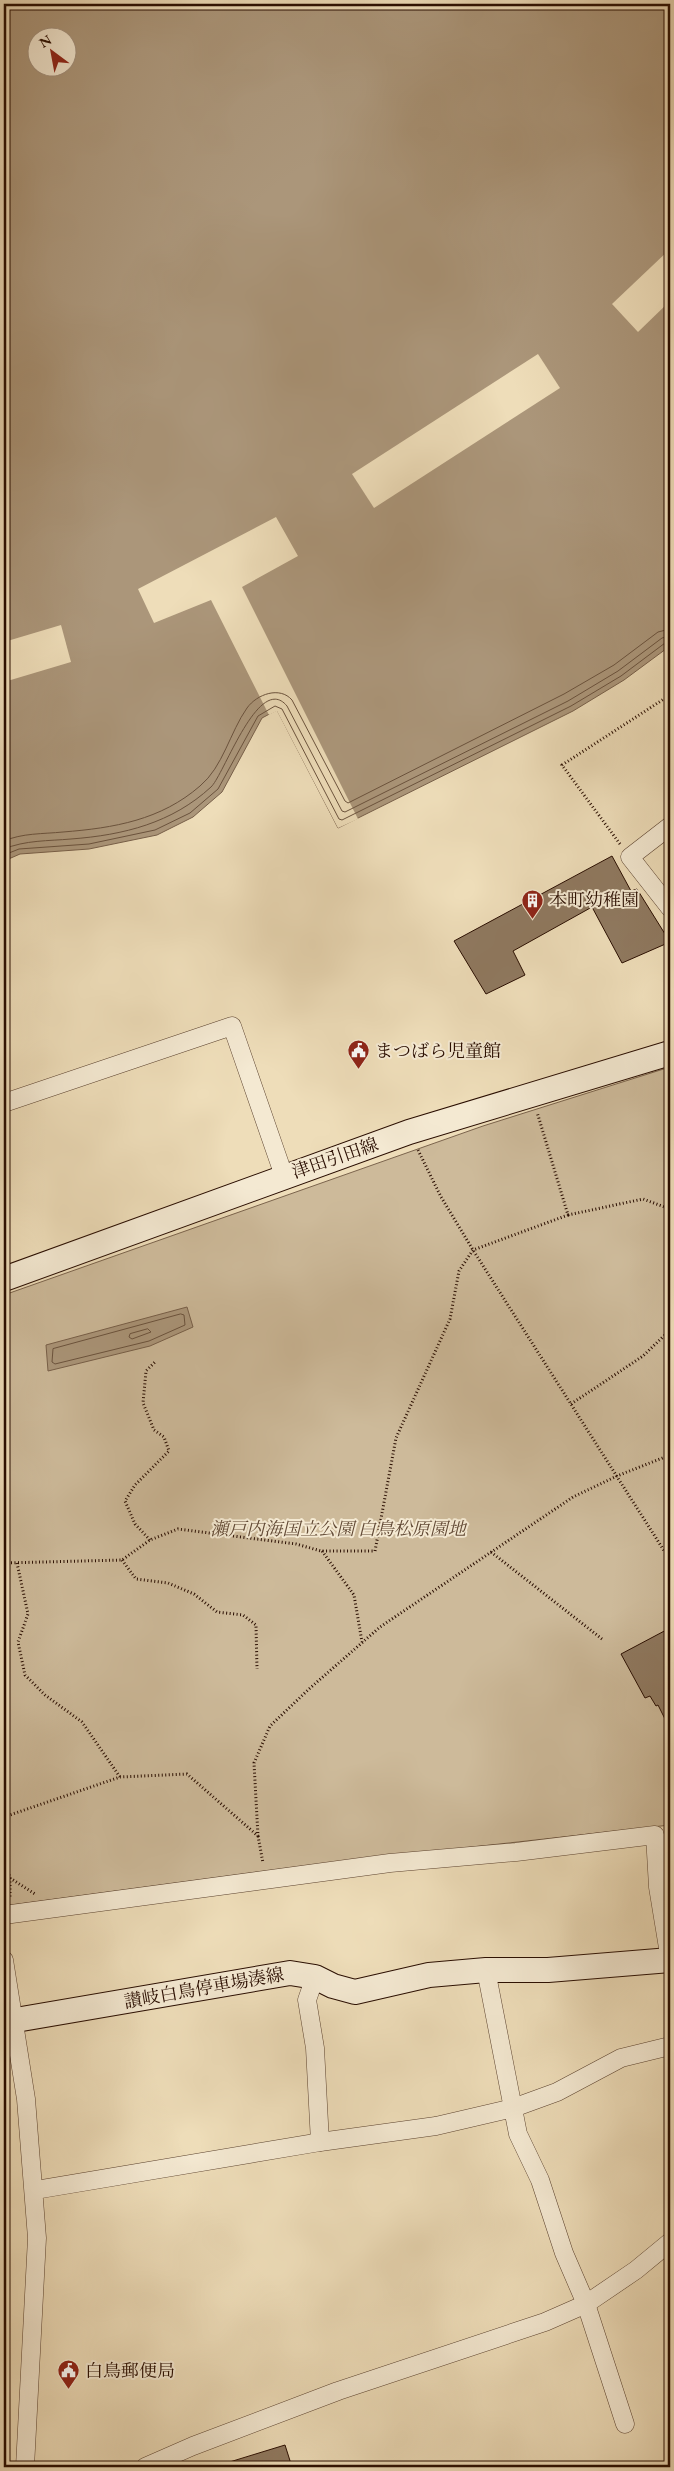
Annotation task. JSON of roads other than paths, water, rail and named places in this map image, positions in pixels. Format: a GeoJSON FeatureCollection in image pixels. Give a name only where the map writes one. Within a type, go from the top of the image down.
{"type":"FeatureCollection","features":[{"type":"Feature","properties":{"kind":"main road","name":"津田引田線"},"geometry":{"type":"LineString","coordinates":[[4,1279],[409,1132],[670,1053]]}},
{"type":"Feature","properties":{"kind":"main road","name":"讃岐白鳥停車場湊線"},"geometry":{"type":"LineString","coordinates":[[9,2021],[290,1973],[315,1977],[333,1986],[355,1992],[429,1975],[486,1970],[548,1970],[670,1960]]}},
{"type":"Feature","properties":{"kind":"street"},"geometry":{"type":"LineString","coordinates":[[670,826],[630,857],[670,908]]}},
{"type":"Feature","properties":{"kind":"street"},"geometry":{"type":"LineString","coordinates":[[4,1103],[232,1026],[284,1176]]}},
{"type":"Feature","properties":{"kind":"street"},"geometry":{"type":"LineString","coordinates":[[7,1915],[390,1863],[516,1852],[655,1835],[658,1887],[670,1960]]}},
{"type":"Feature","properties":{"kind":"street"},"geometry":{"type":"LineString","coordinates":[[4,1960],[9,2021],[26,2099],[35,2190],[37,2238],[25,2467]]}},
{"type":"Feature","properties":{"kind":"street"},"geometry":{"type":"LineString","coordinates":[[486,1970],[518,2134],[540,2180],[564,2254],[586,2304],[625,2424]]}},
{"type":"Feature","properties":{"kind":"street"},"geometry":{"type":"LineString","coordinates":[[315,1977],[307,2000],[314,2048],[320,2142]]}},
{"type":"Feature","properties":{"kind":"street"},"geometry":{"type":"LineString","coordinates":[[35,2190],[320,2142],[436,2126],[513,2108],[557,2092],[621,2058],[670,2046]]}},
{"type":"Feature","properties":{"kind":"street"},"geometry":{"type":"LineString","coordinates":[[145,2467],[193,2446],[338,2392],[545,2322],[586,2304],[636,2270],[670,2242]]}},
{"type":"Feature","properties":{"kind":"water"},"geometry":{"type":"Polygon","coordinates":[[[4,4],[670,4],[670,646],[624,680],[573,711],[338,828],[277,710],[262,718],[222,792],[193,817],[157,835],[89,849],[20,854],[4,861],[4,4]]]}},
{"type":"Feature","properties":{"kind":"water"},"geometry":{"type":"Polygon","coordinates":[[[187,1307],[193,1327],[150,1346],[48,1371],[46,1345],[187,1307]]]}},
{"type":"Feature","properties":{"kind":"place","name":"本町幼稚園"},"geometry":{"type":"Point","coordinates":[533,919]}},
{"type":"Feature","properties":{"kind":"place","name":"まつばら児童館"},"geometry":{"type":"Point","coordinates":[359,1070]}},
{"type":"Feature","properties":{"kind":"place","name":"白鳥郵便局"},"geometry":{"type":"Point","coordinates":[69,2390]}},
{"type":"Feature","properties":{"kind":"park label","name":"瀬戸内海国立公園 白鳥松原園地"},"geometry":{"type":"Point","coordinates":[338,1529]}}]}
